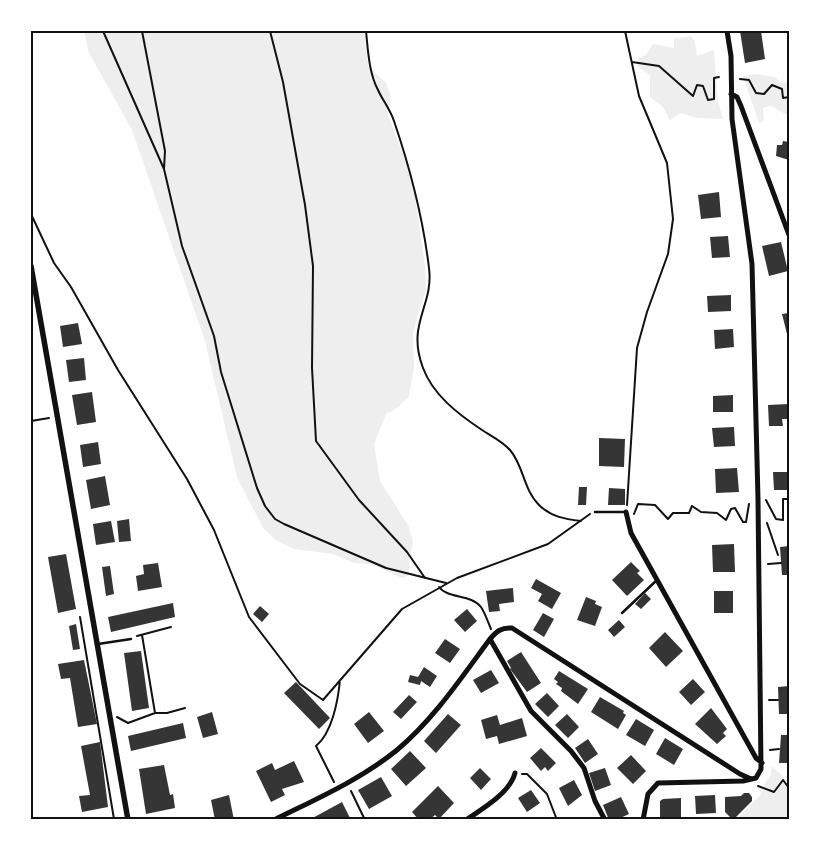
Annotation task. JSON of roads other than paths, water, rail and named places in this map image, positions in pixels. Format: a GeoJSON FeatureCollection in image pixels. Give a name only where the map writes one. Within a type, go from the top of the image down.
{"type":"FeatureCollection","features":[{"type":"Feature","properties":{"kind":"street"},"geometry":{"type":"LineString","coordinates":[[643,820],[648,794],[658,783],[735,782],[751,779],[760,773],[762,763],[752,264],[732,120],[731,56],[726,31]]}},
{"type":"Feature","properties":{"kind":"street"},"geometry":{"type":"LineString","coordinates":[[731,94],[737,97],[741,106],[789,235]]}},
{"type":"Feature","properties":{"kind":"street"},"geometry":{"type":"LineString","coordinates":[[31,266],[128,820]]}},
{"type":"Feature","properties":{"kind":"street"},"geometry":{"type":"LineString","coordinates":[[626,512],[631,533],[756,758],[762,763]]}},
{"type":"Feature","properties":{"kind":"street"},"geometry":{"type":"LineString","coordinates":[[274,820],[352,780],[396,750],[435,712],[490,639],[502,628],[512,628],[740,774],[751,779]]}},
{"type":"Feature","properties":{"kind":"street"},"geometry":{"type":"LineString","coordinates":[[490,639],[531,711],[571,751],[584,768],[595,801],[605,820]]}},
{"type":"Feature","properties":{"kind":"street"},"geometry":{"type":"LineString","coordinates":[[466,820],[492,801],[511,783],[515,773]]}},
{"type":"Feature","properties":{"kind":"lane"},"geometry":{"type":"LineString","coordinates":[[595,512],[626,512]]}},
{"type":"Feature","properties":{"kind":"lane"},"geometry":{"type":"LineString","coordinates":[[622,613],[657,580]]}},
{"type":"Feature","properties":{"kind":"lane"},"geometry":{"type":"LineString","coordinates":[[96,644],[131,639]]}}]}
